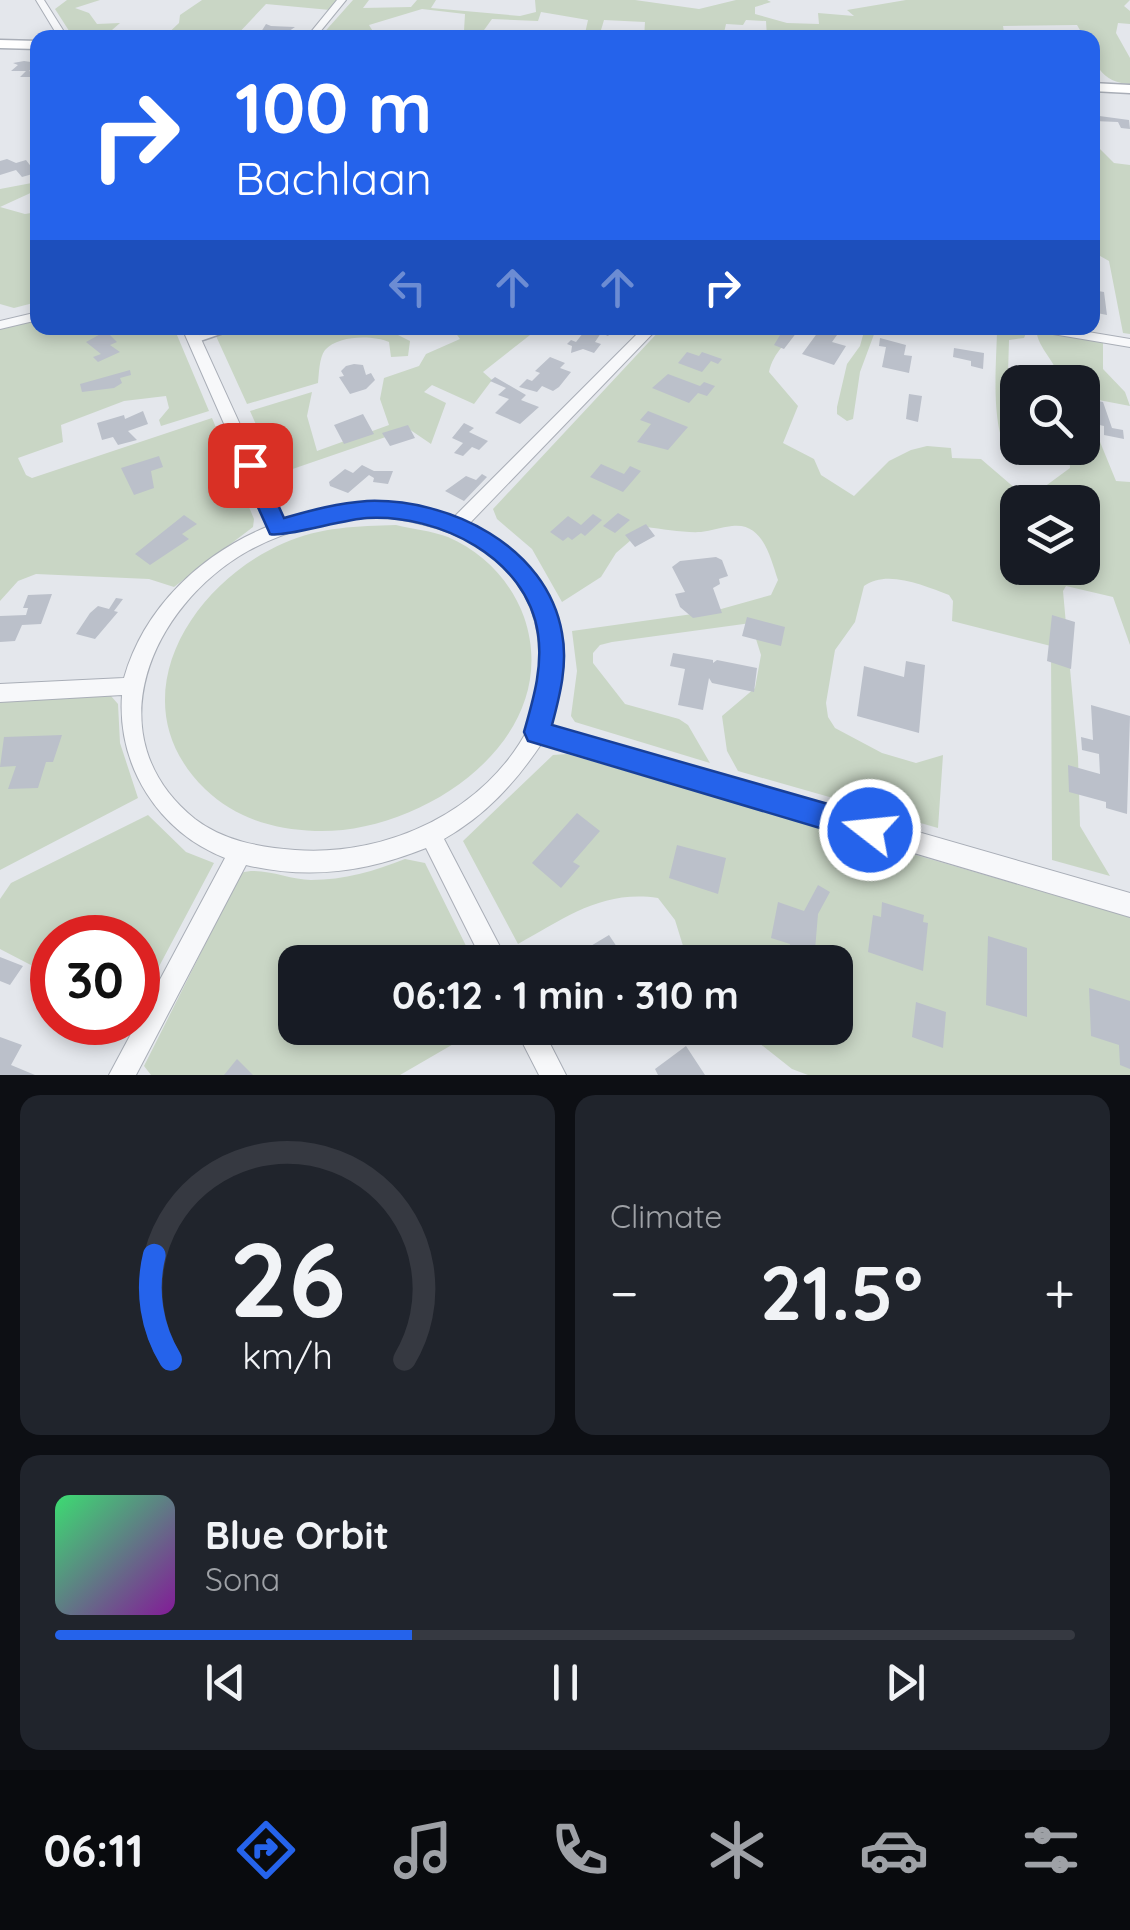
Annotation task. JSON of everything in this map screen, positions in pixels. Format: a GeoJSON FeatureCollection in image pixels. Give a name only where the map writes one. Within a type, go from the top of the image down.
{"type":"FeatureCollection","features":[{"type":"Feature","properties":{"kind":"main road"},"geometry":{"type":"LineString","coordinates":[[0,44],[30,45]]}},
{"type":"Feature","properties":{"kind":"main road"},"geometry":{"type":"LineString","coordinates":[[1100,87],[1130,88]]}},
{"type":"Feature","properties":{"kind":"street"},"geometry":{"type":"LineString","coordinates":[[317,30],[342,0]]}},
{"type":"Feature","properties":{"kind":"street"},"geometry":{"type":"LineString","coordinates":[[42,3],[56,3]]}},
{"type":"Feature","properties":{"kind":"street"},"geometry":{"type":"LineString","coordinates":[[42,3],[59,30]]}},
{"type":"Feature","properties":{"kind":"street"},"geometry":{"type":"LineString","coordinates":[[0,325],[30,318]]}},
{"type":"Feature","properties":{"kind":"street"},"geometry":{"type":"LineString","coordinates":[[191,335],[278,528]]}},
{"type":"Feature","properties":{"kind":"street"},"geometry":{"type":"LineString","coordinates":[[457,525],[644,335]]}},
{"type":"Feature","properties":{"kind":"street"},"geometry":{"type":"LineString","coordinates":[[1080,335],[1130,344]]}},
{"type":"Feature","properties":{"kind":"street"},"geometry":{"type":"LineString","coordinates":[[370,509],[415,513],[457,525],[500,550],[532,586],[550,632],[550,684],[537,732],[492,792],[432,838],[371,859],[304,864],[240,854],[196,832],[158,796],[136,742],[132,686],[148,645],[171,607],[213,566],[237,548],[278,528],[323,514],[370,509]]}},
{"type":"Feature","properties":{"kind":"street"},"geometry":{"type":"LineString","coordinates":[[0,692],[132,686]]}},
{"type":"Feature","properties":{"kind":"street"},"geometry":{"type":"LineString","coordinates":[[537,732],[1130,905]]}},
{"type":"Feature","properties":{"kind":"street"},"geometry":{"type":"LineString","coordinates":[[432,838],[487,945]]}},
{"type":"Feature","properties":{"kind":"street"},"geometry":{"type":"LineString","coordinates":[[122,1075],[240,854]]}},
{"type":"Feature","properties":{"kind":"street"},"geometry":{"type":"LineString","coordinates":[[537,1045],[552,1075]]}},
{"type":"Feature","properties":{"kind":"green space"},"geometry":{"type":"Polygon","coordinates":[[[67,0],[100,0],[75,8],[89,13],[97,24],[120,23],[112,30],[68,30],[55,9],[67,0]]]}},
{"type":"Feature","properties":{"kind":"green space"},"geometry":{"type":"Polygon","coordinates":[[[202,0],[339,0],[330,10],[266,4],[242,30],[172,30],[179,23],[180,15],[202,0]]]}},
{"type":"Feature","properties":{"kind":"green space"},"geometry":{"type":"Polygon","coordinates":[[[353,0],[369,0],[363,8],[411,7],[417,0],[436,0],[431,8],[520,16],[536,12],[535,0],[635,0],[699,9],[736,0],[767,0],[771,2],[755,7],[755,14],[787,23],[819,24],[818,13],[854,16],[847,10],[906,0],[1130,0],[1124,6],[1130,11],[1130,24],[1118,23],[1116,33],[1130,58],[1130,84],[1112,80],[1100,70],[1100,30],[1080,30],[1077,25],[1003,26],[1004,30],[767,30],[766,21],[746,20],[743,25],[726,24],[725,30],[644,30],[645,22],[604,20],[601,30],[586,30],[588,20],[541,12],[538,21],[492,19],[484,30],[464,30],[465,14],[422,9],[369,25],[372,30],[326,30],[353,0]]]}},
{"type":"Feature","properties":{"kind":"green space"},"geometry":{"type":"Polygon","coordinates":[[[1100,149],[1114,163],[1130,165],[1130,334],[1123,333],[1109,261],[1100,256],[1100,149]]]}},
{"type":"Feature","properties":{"kind":"green space"},"geometry":{"type":"Polygon","coordinates":[[[30,183],[30,193],[0,207],[0,189],[30,183]]]}},
{"type":"Feature","properties":{"kind":"green space"},"geometry":{"type":"Polygon","coordinates":[[[0,207],[30,213],[30,304],[14,308],[0,304],[0,207]]]}},
{"type":"Feature","properties":{"kind":"green space"},"geometry":{"type":"Polygon","coordinates":[[[30,322],[30,335],[177,335],[209,411],[161,426],[159,420],[169,408],[166,396],[124,401],[61,425],[63,442],[18,458],[26,475],[32,478],[212,418],[254,519],[253,527],[174,587],[149,579],[36,574],[18,581],[0,601],[0,329],[30,322]]]}},
{"type":"Feature","properties":{"kind":"green space"},"geometry":{"type":"Polygon","coordinates":[[[398,335],[410,341],[408,356],[391,357],[389,342],[365,338],[338,341],[323,353],[318,383],[247,404],[216,336],[398,335]]]}},
{"type":"Feature","properties":{"kind":"green space"},"geometry":{"type":"Polygon","coordinates":[[[457,335],[530,335],[483,372],[492,380],[474,404],[432,385],[424,392],[446,403],[431,444],[409,429],[278,474],[250,411],[312,392],[307,416],[317,451],[389,425],[380,399],[384,378],[419,366],[426,354],[460,339],[457,335]]]}},
{"type":"Feature","properties":{"kind":"green space"},"geometry":{"type":"Polygon","coordinates":[[[655,335],[794,335],[782,347],[769,372],[798,406],[783,443],[814,459],[821,475],[854,496],[889,461],[911,450],[927,446],[951,448],[952,458],[981,459],[1011,485],[1000,485],[1000,585],[1100,585],[1100,485],[1047,485],[1070,465],[1100,465],[1100,442],[1116,481],[1130,482],[1130,645],[1113,597],[1066,586],[1063,591],[1080,826],[1110,876],[1052,860],[1051,646],[952,621],[953,601],[949,595],[918,584],[884,579],[864,586],[855,622],[835,650],[826,703],[828,717],[835,728],[882,753],[916,763],[943,755],[938,828],[738,771],[727,751],[722,716],[755,688],[761,655],[751,623],[612,642],[600,645],[593,653],[593,663],[625,704],[688,725],[710,763],[575,722],[571,716],[577,671],[572,631],[714,611],[771,595],[778,580],[764,543],[751,530],[743,526],[694,532],[646,527],[616,553],[601,577],[562,602],[532,549],[497,519],[493,509],[655,335]]]}},
{"type":"Feature","properties":{"kind":"green space"},"geometry":{"type":"Polygon","coordinates":[[[863,335],[874,335],[860,372],[853,419],[847,421],[837,414],[837,407],[847,364],[863,335]]]}},
{"type":"Feature","properties":{"kind":"green space"},"geometry":{"type":"Polygon","coordinates":[[[997,335],[1025,335],[1009,340],[1008,365],[1000,365],[1000,434],[997,335]]]}},
{"type":"Feature","properties":{"kind":"green space"},"geometry":{"type":"Polygon","coordinates":[[[1038,335],[1103,341],[1103,369],[1125,392],[1130,406],[1100,400],[1100,365],[1053,365],[1038,335]]]}},
{"type":"Feature","properties":{"kind":"green space"},"geometry":{"type":"Polygon","coordinates":[[[396,525],[461,543],[494,569],[518,604],[531,661],[524,702],[505,739],[475,771],[439,797],[399,816],[356,828],[285,828],[230,808],[205,789],[179,755],[167,720],[166,684],[176,649],[194,617],[219,587],[249,562],[284,543],[325,531],[396,525]]]}},
{"type":"Feature","properties":{"kind":"green space"},"geometry":{"type":"Polygon","coordinates":[[[111,696],[118,704],[120,743],[138,798],[0,870],[0,702],[111,696]]]}},
{"type":"Feature","properties":{"kind":"green space"},"geometry":{"type":"Polygon","coordinates":[[[567,754],[1130,917],[1130,1075],[808,1075],[792,1069],[762,1045],[853,1045],[853,945],[683,945],[675,920],[658,898],[601,902],[518,944],[463,841],[553,755],[567,754]]]}},
{"type":"Feature","properties":{"kind":"green space"},"geometry":{"type":"Polygon","coordinates":[[[148,815],[186,852],[214,863],[160,965],[160,915],[30,915],[30,965],[0,949],[0,899],[11,883],[148,815]]]}},
{"type":"Feature","properties":{"kind":"green space"},"geometry":{"type":"Polygon","coordinates":[[[405,859],[425,863],[466,945],[278,945],[278,1045],[452,1045],[400,1075],[151,1075],[144,1066],[155,1045],[160,1045],[160,1034],[241,873],[258,871],[323,880],[405,859]]]}},
{"type":"Feature","properties":{"kind":"building"},"geometry":{"type":"Polygon","coordinates":[[[266,24],[295,27],[291,30],[262,30],[266,24]]]}},
{"type":"Feature","properties":{"kind":"building"},"geometry":{"type":"Polygon","coordinates":[[[30,62],[30,77],[20,77],[26,71],[11,71],[18,65],[13,63],[30,62]]]}},
{"type":"Feature","properties":{"kind":"building"},"geometry":{"type":"Polygon","coordinates":[[[1100,116],[1129,120],[1130,129],[1121,128],[1118,122],[1100,121],[1100,116]]]}},
{"type":"Feature","properties":{"kind":"building"},"geometry":{"type":"Polygon","coordinates":[[[26,160],[30,175],[22,177],[16,170],[0,175],[0,161],[26,160]]]}},
{"type":"Feature","properties":{"kind":"building"},"geometry":{"type":"Polygon","coordinates":[[[1100,291],[1104,292],[1107,315],[1100,314],[1100,291]]]}},
{"type":"Feature","properties":{"kind":"building"},"geometry":{"type":"Polygon","coordinates":[[[99,335],[110,335],[117,342],[110,345],[120,352],[98,362],[93,357],[101,354],[86,342],[99,335]]]}},
{"type":"Feature","properties":{"kind":"building"},"geometry":{"type":"Polygon","coordinates":[[[582,335],[600,335],[595,342],[601,344],[594,353],[583,349],[571,353],[572,346],[567,344],[571,340],[576,342],[582,335]]]}},
{"type":"Feature","properties":{"kind":"building"},"geometry":{"type":"Polygon","coordinates":[[[780,335],[795,335],[784,349],[774,345],[780,335]]]}},
{"type":"Feature","properties":{"kind":"building"},"geometry":{"type":"Polygon","coordinates":[[[816,335],[837,335],[832,342],[846,346],[834,365],[802,354],[816,335]]]}},
{"type":"Feature","properties":{"kind":"building"},"geometry":{"type":"Polygon","coordinates":[[[880,338],[906,345],[904,355],[912,356],[909,373],[882,367],[886,347],[879,346],[880,338]]]}},
{"type":"Feature","properties":{"kind":"building"},"geometry":{"type":"Polygon","coordinates":[[[954,348],[984,353],[983,369],[953,357],[954,348]]]}},
{"type":"Feature","properties":{"kind":"building"},"geometry":{"type":"Polygon","coordinates":[[[687,352],[722,359],[718,364],[711,361],[702,372],[678,363],[687,352]]]}},
{"type":"Feature","properties":{"kind":"building"},"geometry":{"type":"Polygon","coordinates":[[[550,357],[565,363],[560,368],[571,372],[559,387],[553,391],[542,386],[537,392],[519,387],[527,379],[532,381],[540,373],[535,371],[550,357]]]}},
{"type":"Feature","properties":{"kind":"building"},"geometry":{"type":"Polygon","coordinates":[[[363,365],[366,375],[371,373],[375,380],[366,389],[350,394],[339,377],[344,376],[341,371],[346,366],[363,365]]]}},
{"type":"Feature","properties":{"kind":"building"},"geometry":{"type":"Polygon","coordinates":[[[130,370],[131,375],[120,378],[122,383],[114,388],[82,392],[80,384],[130,370]]]}},
{"type":"Feature","properties":{"kind":"building"},"geometry":{"type":"Polygon","coordinates":[[[668,374],[700,386],[704,382],[715,386],[707,396],[698,393],[689,403],[652,388],[668,374]]]}},
{"type":"Feature","properties":{"kind":"building"},"geometry":{"type":"Polygon","coordinates":[[[495,377],[526,395],[521,400],[539,407],[520,424],[495,413],[509,399],[498,395],[506,388],[490,381],[495,377]]]}},
{"type":"Feature","properties":{"kind":"building"},"geometry":{"type":"Polygon","coordinates":[[[909,394],[922,396],[918,422],[906,419],[909,394]]]}},
{"type":"Feature","properties":{"kind":"building"},"geometry":{"type":"Polygon","coordinates":[[[1100,401],[1112,428],[1123,430],[1124,439],[1104,435],[1104,426],[1100,425],[1100,401]]]}},
{"type":"Feature","properties":{"kind":"building"},"geometry":{"type":"Polygon","coordinates":[[[143,411],[148,424],[128,431],[137,440],[118,445],[113,437],[102,440],[97,423],[124,415],[125,419],[143,411]]]}},
{"type":"Feature","properties":{"kind":"building"},"geometry":{"type":"Polygon","coordinates":[[[648,411],[688,427],[668,450],[637,442],[651,424],[640,420],[648,411]]]}},
{"type":"Feature","properties":{"kind":"building"},"geometry":{"type":"Polygon","coordinates":[[[363,414],[374,434],[344,444],[334,425],[363,414]]]}},
{"type":"Feature","properties":{"kind":"building"},"geometry":{"type":"Polygon","coordinates":[[[464,423],[474,428],[469,432],[488,441],[479,450],[472,447],[463,456],[454,453],[463,443],[452,438],[464,423]]]}},
{"type":"Feature","properties":{"kind":"building"},"geometry":{"type":"Polygon","coordinates":[[[408,425],[415,438],[390,446],[382,433],[408,425]]]}},
{"type":"Feature","properties":{"kind":"building"},"geometry":{"type":"Polygon","coordinates":[[[159,456],[163,467],[151,471],[154,488],[134,495],[121,468],[159,456]]]}},
{"type":"Feature","properties":{"kind":"building"},"geometry":{"type":"Polygon","coordinates":[[[601,464],[624,474],[630,466],[641,471],[623,492],[590,477],[601,464]]]}},
{"type":"Feature","properties":{"kind":"building"},"geometry":{"type":"Polygon","coordinates":[[[362,465],[374,471],[393,471],[388,484],[373,482],[369,475],[348,493],[330,486],[329,482],[345,469],[353,473],[362,465]]]}},
{"type":"Feature","properties":{"kind":"building"},"geometry":{"type":"Polygon","coordinates":[[[482,474],[487,477],[464,501],[445,491],[466,476],[476,480],[482,474]]]}},
{"type":"Feature","properties":{"kind":"building"},"geometry":{"type":"Polygon","coordinates":[[[618,513],[630,520],[615,533],[603,526],[618,513]]]}},
{"type":"Feature","properties":{"kind":"building"},"geometry":{"type":"Polygon","coordinates":[[[593,514],[602,520],[585,536],[581,533],[563,541],[550,532],[568,516],[581,525],[593,514]]]}},
{"type":"Feature","properties":{"kind":"building"},"geometry":{"type":"Polygon","coordinates":[[[184,515],[197,524],[182,534],[189,539],[150,565],[135,554],[184,515]]]}},
{"type":"Feature","properties":{"kind":"building"},"geometry":{"type":"Polygon","coordinates":[[[646,524],[655,536],[635,547],[625,535],[646,524]]]}},
{"type":"Feature","properties":{"kind":"building"},"geometry":{"type":"Polygon","coordinates":[[[716,557],[722,560],[728,576],[719,579],[720,584],[713,588],[722,613],[693,618],[680,607],[675,594],[685,592],[672,567],[680,561],[716,557]]]}},
{"type":"Feature","properties":{"kind":"building"},"geometry":{"type":"Polygon","coordinates":[[[52,594],[41,624],[22,625],[15,641],[0,642],[0,616],[26,615],[28,608],[23,608],[28,595],[52,594]]]}},
{"type":"Feature","properties":{"kind":"building"},"geometry":{"type":"Polygon","coordinates":[[[116,598],[123,599],[114,611],[118,612],[95,639],[76,634],[90,613],[98,606],[109,609],[116,598]]]}},
{"type":"Feature","properties":{"kind":"building"},"geometry":{"type":"Polygon","coordinates":[[[1052,615],[1075,622],[1071,669],[1047,661],[1052,615]]]}},
{"type":"Feature","properties":{"kind":"building"},"geometry":{"type":"Polygon","coordinates":[[[747,617],[785,627],[781,646],[742,636],[747,617]]]}},
{"type":"Feature","properties":{"kind":"building"},"geometry":{"type":"Polygon","coordinates":[[[673,653],[757,668],[754,692],[712,683],[709,678],[703,710],[678,705],[685,669],[670,666],[673,653]]]}},
{"type":"Feature","properties":{"kind":"building"},"geometry":{"type":"Polygon","coordinates":[[[906,661],[925,665],[919,733],[857,716],[864,666],[904,677],[906,661]]]}},
{"type":"Feature","properties":{"kind":"building"},"geometry":{"type":"Polygon","coordinates":[[[1091,705],[1130,716],[1127,814],[1106,808],[1106,802],[1069,792],[1068,765],[1100,774],[1099,754],[1082,750],[1081,737],[1093,740],[1091,705]]]}},
{"type":"Feature","properties":{"kind":"building"},"geometry":{"type":"Polygon","coordinates":[[[62,735],[53,762],[46,762],[38,788],[8,789],[16,766],[0,767],[4,737],[62,735]]]}},
{"type":"Feature","properties":{"kind":"building"},"geometry":{"type":"Polygon","coordinates":[[[577,813],[600,831],[573,862],[580,866],[561,888],[532,863],[577,813]]]}},
{"type":"Feature","properties":{"kind":"building"},"geometry":{"type":"Polygon","coordinates":[[[677,845],[726,858],[718,894],[669,878],[677,845]]]}},
{"type":"Feature","properties":{"kind":"building"},"geometry":{"type":"Polygon","coordinates":[[[818,885],[830,892],[818,914],[815,945],[790,945],[771,938],[778,902],[804,911],[818,885]]]}},
{"type":"Feature","properties":{"kind":"building"},"geometry":{"type":"Polygon","coordinates":[[[882,902],[924,915],[923,922],[928,923],[923,971],[868,952],[873,915],[881,917],[882,902]]]}},
{"type":"Feature","properties":{"kind":"building"},"geometry":{"type":"Polygon","coordinates":[[[609,935],[615,945],[592,945],[609,935]]]}},
{"type":"Feature","properties":{"kind":"building"},"geometry":{"type":"Polygon","coordinates":[[[988,936],[1027,948],[1027,1017],[986,1005],[988,936]]]}},
{"type":"Feature","properties":{"kind":"building"},"geometry":{"type":"Polygon","coordinates":[[[0,957],[23,966],[10,985],[0,981],[0,957]]]}},
{"type":"Feature","properties":{"kind":"building"},"geometry":{"type":"Polygon","coordinates":[[[1089,988],[1130,1001],[1130,1069],[1120,1065],[1119,1045],[1091,1036],[1089,988]]]}},
{"type":"Feature","properties":{"kind":"building"},"geometry":{"type":"Polygon","coordinates":[[[916,1002],[946,1012],[943,1048],[912,1037],[916,1002]]]}},
{"type":"Feature","properties":{"kind":"building"},"geometry":{"type":"Polygon","coordinates":[[[0,1037],[22,1045],[11,1065],[35,1075],[0,1075],[0,1037]]]}},
{"type":"Feature","properties":{"kind":"building"},"geometry":{"type":"Polygon","coordinates":[[[686,1046],[705,1075],[658,1075],[655,1069],[686,1046]]]}},
{"type":"Feature","properties":{"kind":"building"},"geometry":{"type":"Polygon","coordinates":[[[237,1059],[253,1075],[224,1075],[237,1059]]]}},
{"type":"Feature","properties":{"kind":"route"},"geometry":{"type":"LineString","coordinates":[[250,465],[278,528],[323,514],[370,509],[415,513],[457,525],[500,550],[532,586],[550,632],[550,684],[537,732],[870,830]]}}]}
